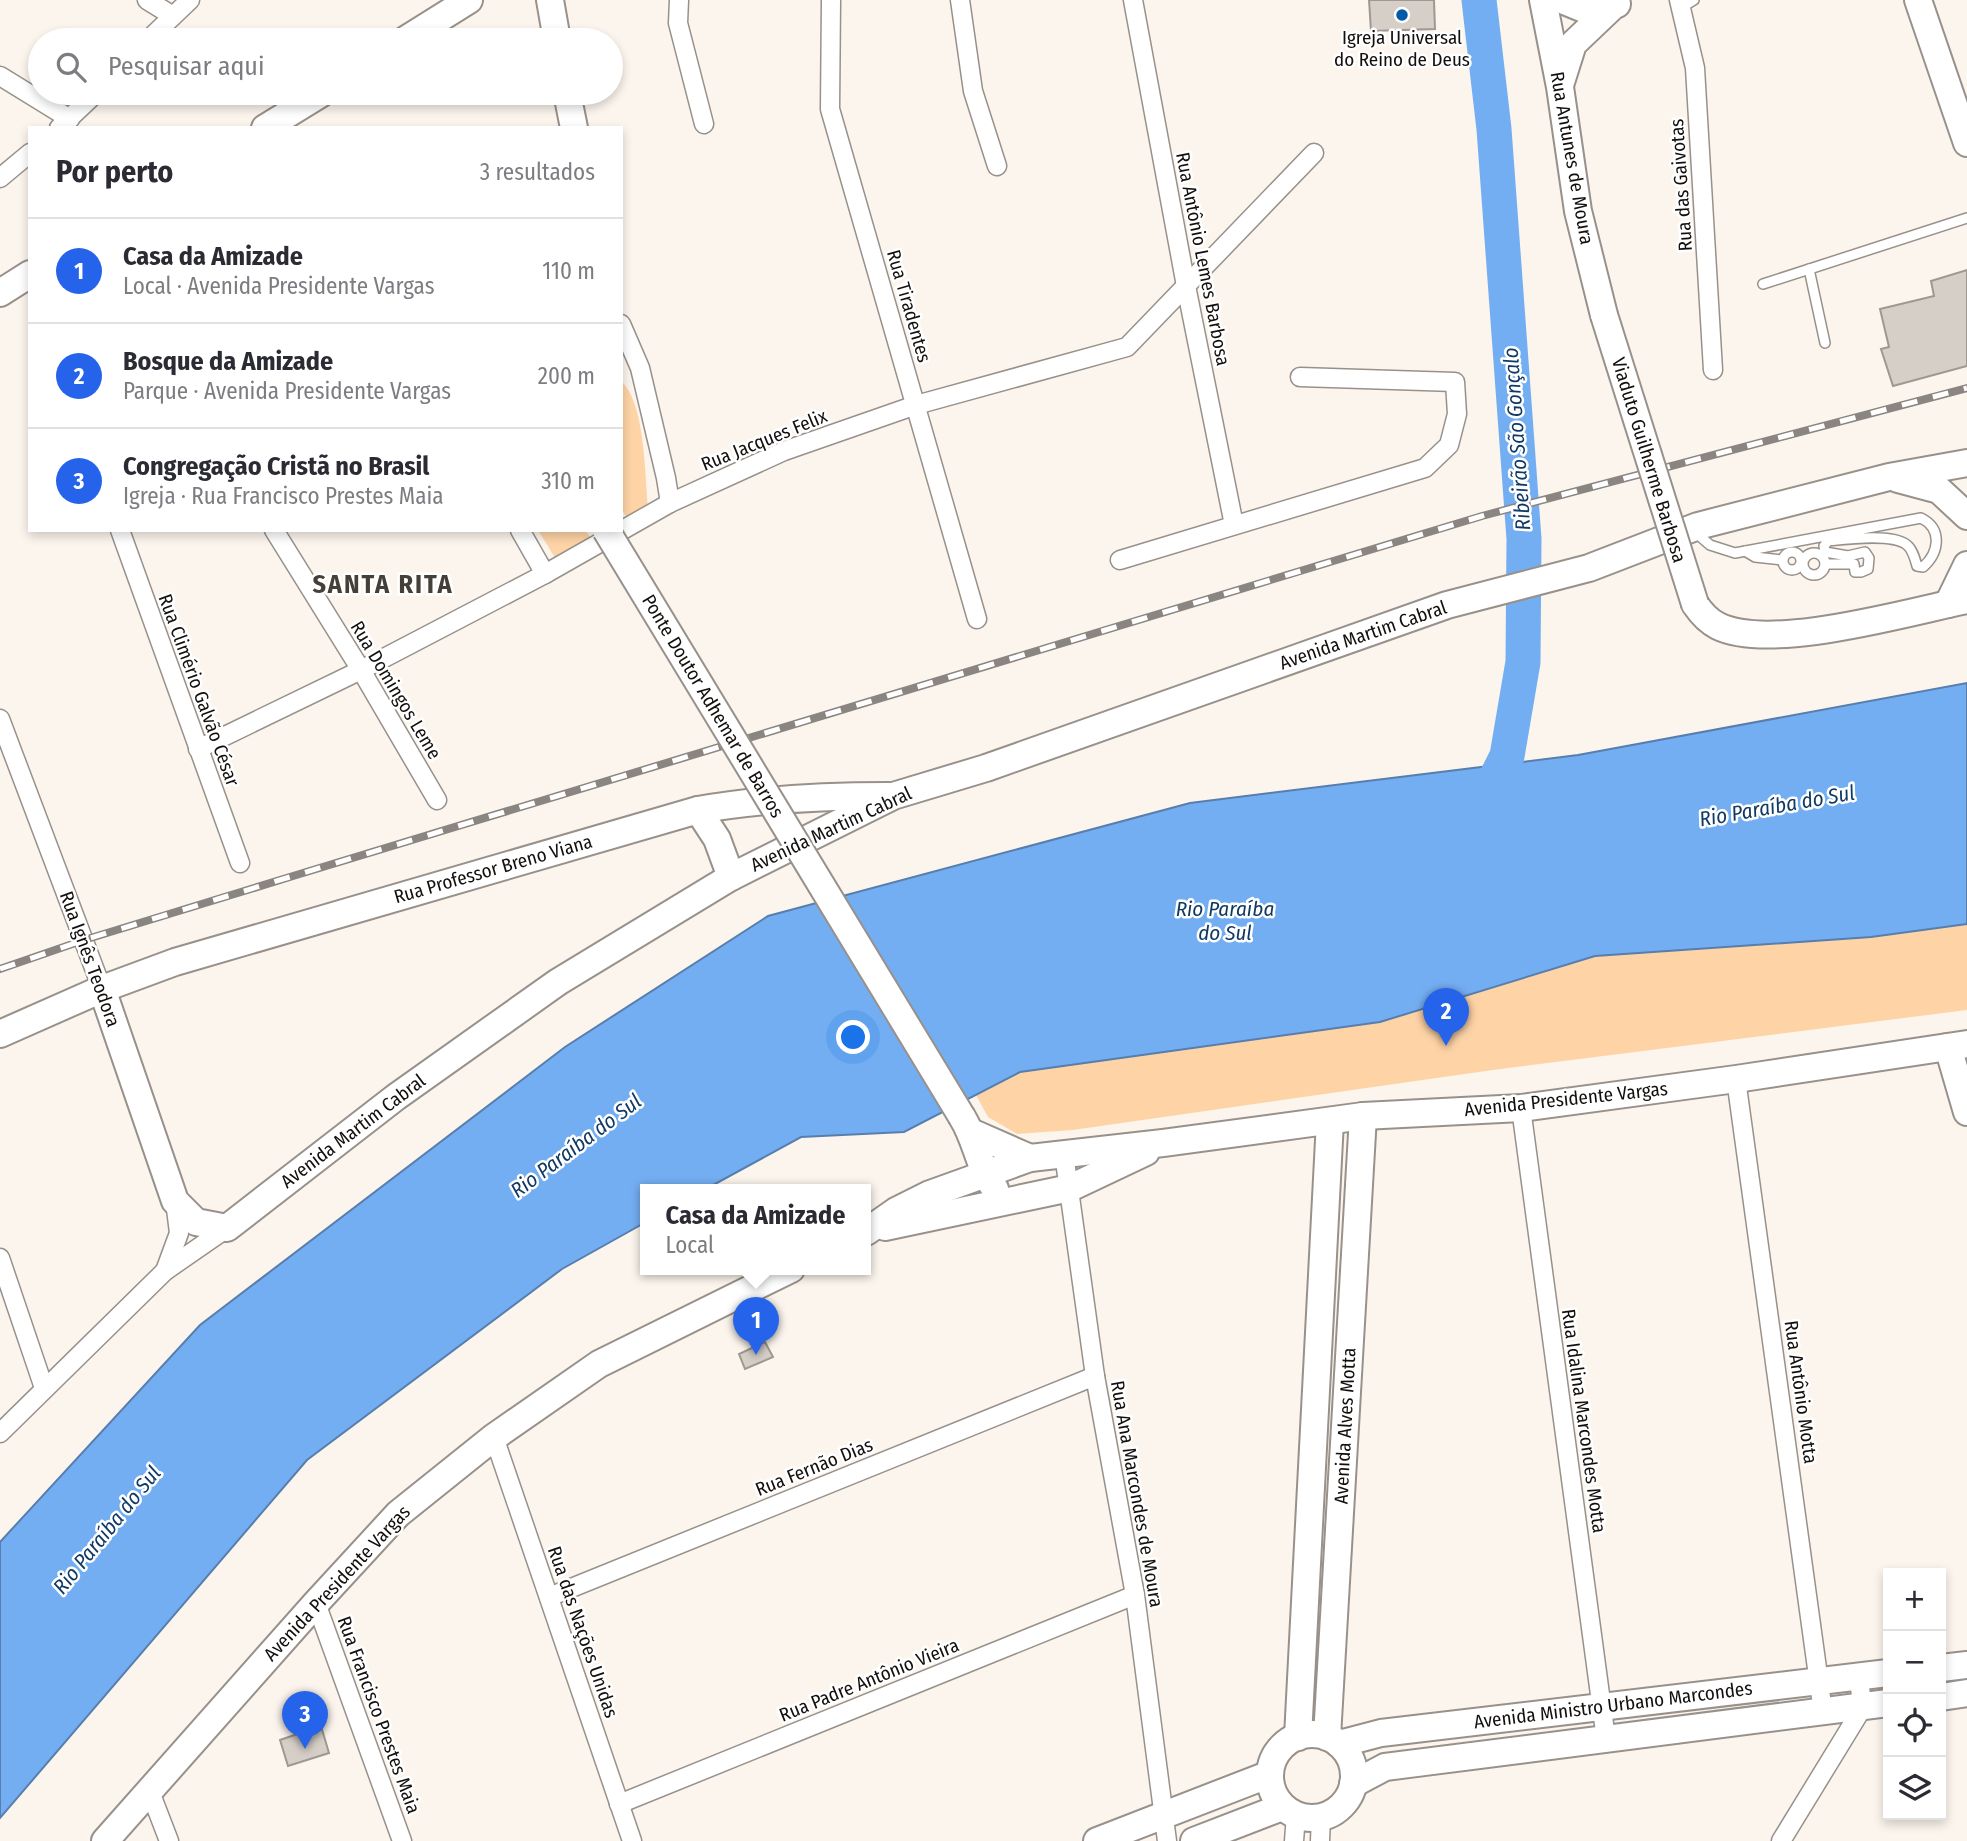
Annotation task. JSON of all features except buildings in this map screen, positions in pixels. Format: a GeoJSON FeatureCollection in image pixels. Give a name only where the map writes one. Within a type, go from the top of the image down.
{"type":"FeatureCollection","features":[{"type":"Feature","properties":{"kind":"street"},"geometry":{"type":"LineString","coordinates":[[146,0],[173,16]]}},
{"type":"Feature","properties":{"kind":"street"},"geometry":{"type":"LineString","coordinates":[[160,28],[190,0]]}},
{"type":"Feature","properties":{"kind":"street"},"geometry":{"type":"LineString","coordinates":[[424,28],[469,0]]}},
{"type":"Feature","properties":{"kind":"street"},"geometry":{"type":"LineString","coordinates":[[550,0],[555,28]]}},
{"type":"Feature","properties":{"kind":"street"},"geometry":{"type":"LineString","coordinates":[[679,0],[678,23],[704,124]]}},
{"type":"Feature","properties":{"kind":"street","name":"Rua Tiradentes"},"geometry":{"type":"LineString","coordinates":[[831,0],[830,109],[977,619]]}},
{"type":"Feature","properties":{"kind":"street"},"geometry":{"type":"LineString","coordinates":[[960,0],[973,91],[997,166]]}},
{"type":"Feature","properties":{"kind":"street","name":"Rua Antônio Lemes Barbosa"},"geometry":{"type":"LineString","coordinates":[[1133,0],[1234,525]]}},
{"type":"Feature","properties":{"kind":"street","name":"Rua Antunes de Moura"},"geometry":{"type":"LineString","coordinates":[[1543,0],[1560,87],[1578,211],[1604,315]]}},
{"type":"Feature","properties":{"kind":"street"},"geometry":{"type":"LineString","coordinates":[[1562,0],[1584,9],[1622,2]]}},
{"type":"Feature","properties":{"kind":"street"},"geometry":{"type":"LineString","coordinates":[[1918,0],[1967,143]]}},
{"type":"Feature","properties":{"kind":"street"},"geometry":{"type":"LineString","coordinates":[[1560,87],[1573,44],[1622,2]]}},
{"type":"Feature","properties":{"kind":"street","name":"Rua das Gaivotas"},"geometry":{"type":"LineString","coordinates":[[1685,3],[1695,68],[1713,370]]}},
{"type":"Feature","properties":{"kind":"street"},"geometry":{"type":"LineString","coordinates":[[0,76],[28,97]]}},
{"type":"Feature","properties":{"kind":"street"},"geometry":{"type":"LineString","coordinates":[[39,105],[64,123],[83,105]]}},
{"type":"Feature","properties":{"kind":"street"},"geometry":{"type":"LineString","coordinates":[[270,126],[303,105]]}},
{"type":"Feature","properties":{"kind":"street"},"geometry":{"type":"LineString","coordinates":[[569,105],[573,126]]}},
{"type":"Feature","properties":{"kind":"street","name":"Rua Jacques Felix"},"geometry":{"type":"LineString","coordinates":[[623,530],[670,503],[784,451],[916,405],[1127,347],[1314,153]]}},
{"type":"Feature","properties":{"kind":"street"},"geometry":{"type":"LineString","coordinates":[[0,178],[28,155]]}},
{"type":"Feature","properties":{"kind":"street"},"geometry":{"type":"LineString","coordinates":[[0,293],[28,275]]}},
{"type":"Feature","properties":{"kind":"street","name":"Viaduto Guilherme Barbosa"},"geometry":{"type":"LineString","coordinates":[[1604,315],[1695,604],[1703,616],[1718,626],[1757,635],[1815,632],[1957,602]]}},
{"type":"Feature","properties":{"kind":"street"},"geometry":{"type":"LineString","coordinates":[[623,329],[640,368],[670,503]]}},
{"type":"Feature","properties":{"kind":"street"},"geometry":{"type":"LineString","coordinates":[[1120,560],[1425,468],[1450,445],[1457,414],[1455,382],[1300,377]]}},
{"type":"Feature","properties":{"kind":"street","name":"Avenida Martim Cabral"},"geometry":{"type":"LineString","coordinates":[[0,1433],[165,1271],[227,1228],[396,1097],[558,982],[731,877],[893,796],[986,768],[1447,606],[1589,568],[1691,528],[1889,477],[1967,463]]}},
{"type":"Feature","properties":{"kind":"street"},"geometry":{"type":"LineString","coordinates":[[1889,477],[1940,489],[1967,516]]}},
{"type":"Feature","properties":{"kind":"street","name":"Rua Climério Galvão César"},"geometry":{"type":"LineString","coordinates":[[121,532],[240,863]]}},
{"type":"Feature","properties":{"kind":"street","name":"Rua Domingos Leme"},"geometry":{"type":"LineString","coordinates":[[275,532],[361,670],[437,800]]}},
{"type":"Feature","properties":{"kind":"street"},"geometry":{"type":"LineString","coordinates":[[521,532],[545,574]]}},
{"type":"Feature","properties":{"kind":"street","name":"Ponte Doutor Adhemar de Barros"},"geometry":{"type":"LineString","coordinates":[[607,532],[967,1125],[984,1175]]}},
{"type":"Feature","properties":{"kind":"street","name":"Rua Jacques Felix"},"geometry":{"type":"LineString","coordinates":[[198,749],[361,670],[545,574],[619,532]]}},
{"type":"Feature","properties":{"kind":"street"},"geometry":{"type":"LineString","coordinates":[[1957,602],[1967,565]]}},
{"type":"Feature","properties":{"kind":"street","name":"Rua Ignês Teodora"},"geometry":{"type":"LineString","coordinates":[[0,719],[102,989],[175,1201]]}},
{"type":"Feature","properties":{"kind":"street","name":"Rua Professor Breno Viana"},"geometry":{"type":"LineString","coordinates":[[0,1034],[102,989],[175,962],[698,810],[747,802],[820,796],[893,796]]}},
{"type":"Feature","properties":{"kind":"street"},"geometry":{"type":"LineString","coordinates":[[698,810],[717,839],[731,877]]}},
{"type":"Feature","properties":{"kind":"street"},"geometry":{"type":"LineString","coordinates":[[1957,1045],[1967,1112]]}},
{"type":"Feature","properties":{"kind":"street","name":"Avenida Presidente Vargas"},"geometry":{"type":"LineString","coordinates":[[871,1230],[896,1211],[930,1194],[1030,1158],[1363,1116],[1521,1108],[1957,1045]]}},
{"type":"Feature","properties":{"kind":"street","name":"Rua Antônio Motta"},"geometry":{"type":"LineString","coordinates":[[1736,1079],[1824,1712]]}},
{"type":"Feature","properties":{"kind":"street","name":"Rua Idalina Marcondes Motta"},"geometry":{"type":"LineString","coordinates":[[1521,1108],[1606,1739]]}},
{"type":"Feature","properties":{"kind":"street","name":"Avenida Alves Motta"},"geometry":{"type":"LineString","coordinates":[[1333,1740],[1344,1435],[1363,1116]]}},
{"type":"Feature","properties":{"kind":"street","name":"Avenida Alves Motta"},"geometry":{"type":"LineString","coordinates":[[1298,1737],[1330,1121]]}},
{"type":"Feature","properties":{"kind":"street"},"geometry":{"type":"LineString","coordinates":[[967,1125],[1030,1158]]}},
{"type":"Feature","properties":{"kind":"street","name":"Avenida Presidente Vargas"},"geometry":{"type":"LineString","coordinates":[[871,1231],[1070,1188],[1163,1143]]}},
{"type":"Feature","properties":{"kind":"street","name":"Rua Ana Marcondes de Moura"},"geometry":{"type":"LineString","coordinates":[[1064,1154],[1095,1376],[1135,1595],[1165,1828]]}},
{"type":"Feature","properties":{"kind":"street"},"geometry":{"type":"LineString","coordinates":[[984,1175],[1004,1202]]}},
{"type":"Feature","properties":{"kind":"street"},"geometry":{"type":"LineString","coordinates":[[175,1201],[196,1222],[227,1228]]}},
{"type":"Feature","properties":{"kind":"street"},"geometry":{"type":"LineString","coordinates":[[165,1271],[179,1233],[175,1201]]}},
{"type":"Feature","properties":{"kind":"street"},"geometry":{"type":"LineString","coordinates":[[0,1258],[44,1388]]}},
{"type":"Feature","properties":{"kind":"street","name":"Avenida Presidente Vargas"},"geometry":{"type":"LineString","coordinates":[[105,1841],[398,1514],[494,1437],[599,1363],[779,1275]]}},
{"type":"Feature","properties":{"kind":"street","name":"Rua Fernão Dias"},"geometry":{"type":"LineString","coordinates":[[548,1597],[1095,1376]]}},
{"type":"Feature","properties":{"kind":"street"},"geometry":{"type":"LineString","coordinates":[[1314,1431],[1344,1435]]}},
{"type":"Feature","properties":{"kind":"street","name":"Rua das Nações Unidas"},"geometry":{"type":"LineString","coordinates":[[494,1437],[632,1841]]}},
{"type":"Feature","properties":{"kind":"street","name":"Rua Padre Antônio Vieira"},"geometry":{"type":"LineString","coordinates":[[619,1804],[1135,1595]]}},
{"type":"Feature","properties":{"kind":"street","name":"Rua Francisco Prestes Maia"},"geometry":{"type":"LineString","coordinates":[[316,1603],[402,1841]]}},
{"type":"Feature","properties":{"kind":"street"},"geometry":{"type":"LineString","coordinates":[[1946,1667],[1967,1665]]}},
{"type":"Feature","properties":{"kind":"street","name":"Avenida Ministro Urbano Marcondes"},"geometry":{"type":"LineString","coordinates":[[1333,1740],[1883,1674]]}},
{"type":"Feature","properties":{"kind":"street"},"geometry":{"type":"LineString","coordinates":[[1781,1841],[1876,1705],[1858,1676]]}},
{"type":"Feature","properties":{"kind":"street"},"geometry":{"type":"LineString","coordinates":[[1946,1696],[1967,1693]]}},
{"type":"Feature","properties":{"kind":"street","name":"Avenida Ministro Urbano Marcondes"},"geometry":{"type":"LineString","coordinates":[[1353,1784],[1385,1767],[1876,1705]]}},
{"type":"Feature","properties":{"kind":"street"},"geometry":{"type":"LineString","coordinates":[[1194,1841],[1303,1824],[1335,1812],[1348,1798],[1353,1784],[1352,1762],[1333,1740],[1311,1734],[1285,1744],[1273,1759],[1270,1774],[1274,1794],[1303,1824]]}},
{"type":"Feature","properties":{"kind":"street"},"geometry":{"type":"LineString","coordinates":[[1097,1841],[1165,1828],[1270,1774]]}},
{"type":"Feature","properties":{"kind":"street"},"geometry":{"type":"LineString","coordinates":[[149,1789],[169,1841]]}},
{"type":"Feature","properties":{"kind":"lane"},"geometry":{"type":"LineString","coordinates":[[1763,284],[1967,218]]}},
{"type":"Feature","properties":{"kind":"lane"},"geometry":{"type":"LineString","coordinates":[[1809,269],[1825,343]]}},
{"type":"Feature","properties":{"kind":"lane"},"geometry":{"type":"LineString","coordinates":[[1691,528],[1710,545],[1735,553],[1921,518],[1929,522],[1936,538],[1934,557],[1923,567],[1917,566],[1911,548],[1905,543],[1858,537],[1829,541],[1824,546],[1825,552],[1848,556],[1865,552],[1869,558],[1868,569],[1855,572],[1854,564],[1825,564]]}},
{"type":"Feature","properties":{"kind":"lane"},"geometry":{"type":"LineString","coordinates":[[1745,551],[1755,556],[1782,560],[1786,568],[1792,570],[1800,566],[1802,561],[1810,554],[1817,553],[1825,564],[1823,570],[1813,575],[1806,572],[1802,561]]}},
{"type":"Feature","properties":{"kind":"shaded area"},"geometry":{"type":"Polygon","coordinates":[[[623,384],[635,405],[639,421],[648,506],[628,519],[623,512],[623,384]]]}},
{"type":"Feature","properties":{"kind":"shaded area"},"geometry":{"type":"Polygon","coordinates":[[[539,532],[586,532],[593,541],[557,561],[539,532]]]}},
{"type":"Feature","properties":{"kind":"shaded area"},"geometry":{"type":"Polygon","coordinates":[[[1967,924],[1967,1010],[1493,1070],[1073,1130],[1017,1134],[988,1117],[976,1095],[1020,1072],[1380,1022],[1595,956],[1871,937],[1967,924]]]}},
{"type":"Feature","properties":{"kind":"water","name":"Rio Paraíba do Sul"},"geometry":{"type":"Polygon","coordinates":[[[1967,683],[1967,924],[1871,937],[1595,956],[1380,1022],[1020,1072],[904,1132],[801,1137],[715,1184],[640,1184],[640,1225],[562,1269],[307,1460],[0,1818],[0,1542],[200,1325],[565,1047],[768,916],[1190,803],[1578,755],[1967,683]]]}},
{"type":"Feature","properties":{"kind":"waterway","name":"Ribeirão São Gonçalo"},"geometry":{"type":"LineString","coordinates":[[1479,0],[1494,129],[1524,539],[1523,662],[1507,756],[1482,806]]}},
{"type":"Feature","properties":{"kind":"railway"},"geometry":{"type":"LineString","coordinates":[[0,969],[84,940],[293,876],[1482,516],[1967,388]]}},
{"type":"Feature","properties":{"kind":"place","name":"Igreja Universal do Reino de Deus"},"geometry":{"type":"Point","coordinates":[1402,15]}},
{"type":"Feature","properties":{"kind":"place","name":"Bosque da Amizade"},"geometry":{"type":"Point","coordinates":[1446,1046]}},
{"type":"Feature","properties":{"kind":"place","name":"Casa da Amizade"},"geometry":{"type":"Point","coordinates":[756,1355]}},
{"type":"Feature","properties":{"kind":"place","name":"Congregação Cristã no Brasil"},"geometry":{"type":"Point","coordinates":[305,1749]}},
{"type":"Feature","properties":{"kind":"district","name":"SANTA RITA"},"geometry":{"type":"Point","coordinates":[383,584]}}]}
